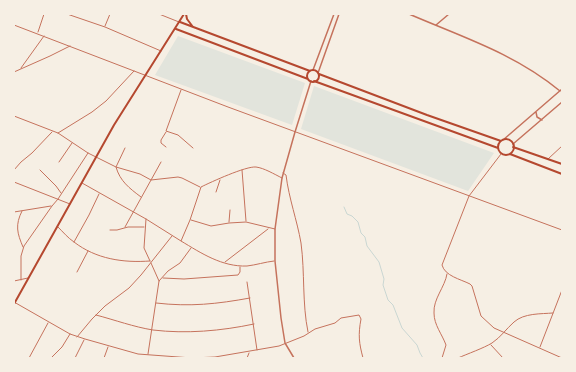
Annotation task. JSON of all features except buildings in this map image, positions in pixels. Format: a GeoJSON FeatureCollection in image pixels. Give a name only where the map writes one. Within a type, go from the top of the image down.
{"type":"FeatureCollection","features":[{"type":"Feature","properties":{"kind":"main road"},"geometry":{"type":"LineString","coordinates":[[14,303],[114,125],[185,14]]}},
{"type":"Feature","properties":{"kind":"main road"},"geometry":{"type":"LineString","coordinates":[[185,14],[188,22],[194,28]]}},
{"type":"Feature","properties":{"kind":"main road"},"geometry":{"type":"LineString","coordinates":[[180,22],[310,71],[313,70],[318,74],[435,118],[502,140],[509,140],[513,146],[562,164]]}},
{"type":"Feature","properties":{"kind":"main road"},"geometry":{"type":"LineString","coordinates":[[176,29],[313,81],[498,148]]}},
{"type":"Feature","properties":{"kind":"main road"},"geometry":{"type":"LineString","coordinates":[[308,79],[307,74],[310,71]]}},
{"type":"Feature","properties":{"kind":"main road"},"geometry":{"type":"LineString","coordinates":[[313,81],[318,78],[318,74]]}},
{"type":"Feature","properties":{"kind":"main road"},"geometry":{"type":"LineString","coordinates":[[502,140],[498,144],[500,154],[510,154],[562,174]]}},
{"type":"Feature","properties":{"kind":"main road"},"geometry":{"type":"LineString","coordinates":[[510,154],[513,151],[513,146]]}},
{"type":"Feature","properties":{"kind":"street"},"geometry":{"type":"LineString","coordinates":[[37,33],[44,14]]}},
{"type":"Feature","properties":{"kind":"street"},"geometry":{"type":"LineString","coordinates":[[66,14],[105,27],[161,52]]}},
{"type":"Feature","properties":{"kind":"street"},"geometry":{"type":"LineString","coordinates":[[105,27],[110,14]]}},
{"type":"Feature","properties":{"kind":"street"},"geometry":{"type":"LineString","coordinates":[[159,14],[180,22]]}},
{"type":"Feature","properties":{"kind":"street"},"geometry":{"type":"LineString","coordinates":[[313,70],[334,14]]}},
{"type":"Feature","properties":{"kind":"street"},"geometry":{"type":"LineString","coordinates":[[318,74],[339,14]]}},
{"type":"Feature","properties":{"kind":"street"},"geometry":{"type":"LineString","coordinates":[[409,14],[459,34],[512,58],[542,76],[561,90],[502,140]]}},
{"type":"Feature","properties":{"kind":"street"},"geometry":{"type":"LineString","coordinates":[[436,25],[449,14]]}},
{"type":"Feature","properties":{"kind":"street"},"geometry":{"type":"LineString","coordinates":[[14,25],[295,132],[562,230]]}},
{"type":"Feature","properties":{"kind":"street"},"geometry":{"type":"LineString","coordinates":[[20,69],[44,36]]}},
{"type":"Feature","properties":{"kind":"street"},"geometry":{"type":"LineString","coordinates":[[14,72],[70,46]]}},
{"type":"Feature","properties":{"kind":"street"},"geometry":{"type":"LineString","coordinates":[[58,133],[92,112],[106,101],[134,71]]}},
{"type":"Feature","properties":{"kind":"street"},"geometry":{"type":"LineString","coordinates":[[294,358],[285,343],[279,304],[275,261],[275,229],[283,173],[295,132],[313,81]]}},
{"type":"Feature","properties":{"kind":"street"},"geometry":{"type":"LineString","coordinates":[[166,147],[161,143],[161,140],[166,131],[181,89]]}},
{"type":"Feature","properties":{"kind":"street"},"geometry":{"type":"LineString","coordinates":[[513,146],[562,102]]}},
{"type":"Feature","properties":{"kind":"street"},"geometry":{"type":"LineString","coordinates":[[536,112],[537,117],[542,120]]}},
{"type":"Feature","properties":{"kind":"street"},"geometry":{"type":"LineString","coordinates":[[14,116],[58,133],[88,152],[116,167],[140,174],[150,180],[178,177],[186,179],[200,188]]}},
{"type":"Feature","properties":{"kind":"street"},"geometry":{"type":"LineString","coordinates":[[14,170],[52,131]]}},
{"type":"Feature","properties":{"kind":"street"},"geometry":{"type":"LineString","coordinates":[[166,131],[178,136],[193,148]]}},
{"type":"Feature","properties":{"kind":"street"},"geometry":{"type":"LineString","coordinates":[[59,162],[72,142]]}},
{"type":"Feature","properties":{"kind":"street"},"geometry":{"type":"LineString","coordinates":[[548,159],[562,146]]}},
{"type":"Feature","properties":{"kind":"street"},"geometry":{"type":"LineString","coordinates":[[125,148],[116,167],[119,176],[126,186],[141,198]]}},
{"type":"Feature","properties":{"kind":"street"},"geometry":{"type":"LineString","coordinates":[[21,280],[20,256],[24,248],[88,152]]}},
{"type":"Feature","properties":{"kind":"street"},"geometry":{"type":"LineString","coordinates":[[500,154],[469,196],[442,266],[443,271],[472,286],[481,316],[494,328],[562,358]]}},
{"type":"Feature","properties":{"kind":"street"},"geometry":{"type":"LineString","coordinates":[[124,227],[161,162]]}},
{"type":"Feature","properties":{"kind":"street"},"geometry":{"type":"LineString","coordinates":[[181,241],[190,220],[200,188],[242,170],[255,167],[282,178]]}},
{"type":"Feature","properties":{"kind":"street"},"geometry":{"type":"LineString","coordinates":[[40,170],[56,186],[61,194]]}},
{"type":"Feature","properties":{"kind":"street"},"geometry":{"type":"LineString","coordinates":[[242,170],[246,222]]}},
{"type":"Feature","properties":{"kind":"street"},"geometry":{"type":"LineString","coordinates":[[283,173],[286,175],[289,196],[299,234],[305,314],[309,332]]}},
{"type":"Feature","properties":{"kind":"street"},"geometry":{"type":"LineString","coordinates":[[216,192],[221,179]]}},
{"type":"Feature","properties":{"kind":"street"},"geometry":{"type":"LineString","coordinates":[[14,182],[70,204]]}},
{"type":"Feature","properties":{"kind":"street"},"geometry":{"type":"LineString","coordinates":[[82,184],[146,219],[207,257],[224,263],[240,266],[275,261]]}},
{"type":"Feature","properties":{"kind":"street"},"geometry":{"type":"LineString","coordinates":[[73,242],[100,193]]}},
{"type":"Feature","properties":{"kind":"street"},"geometry":{"type":"LineString","coordinates":[[14,212],[52,206]]}},
{"type":"Feature","properties":{"kind":"street"},"geometry":{"type":"LineString","coordinates":[[229,223],[230,210]]}},
{"type":"Feature","properties":{"kind":"street"},"geometry":{"type":"LineString","coordinates":[[22,211],[17,228],[24,248]]}},
{"type":"Feature","properties":{"kind":"street"},"geometry":{"type":"LineString","coordinates":[[146,219],[144,227],[144,248],[159,281],[148,355]]}},
{"type":"Feature","properties":{"kind":"street"},"geometry":{"type":"LineString","coordinates":[[190,220],[211,226],[246,222],[275,229]]}},
{"type":"Feature","properties":{"kind":"street"},"geometry":{"type":"LineString","coordinates":[[58,227],[73,242],[94,254],[121,261],[150,262]]}},
{"type":"Feature","properties":{"kind":"street"},"geometry":{"type":"LineString","coordinates":[[110,230],[118,230],[124,227],[144,227]]}},
{"type":"Feature","properties":{"kind":"street"},"geometry":{"type":"LineString","coordinates":[[224,263],[269,228]]}},
{"type":"Feature","properties":{"kind":"street"},"geometry":{"type":"LineString","coordinates":[[77,337],[96,315],[129,288],[172,236]]}},
{"type":"Feature","properties":{"kind":"street"},"geometry":{"type":"LineString","coordinates":[[159,281],[168,271],[180,263],[192,248]]}},
{"type":"Feature","properties":{"kind":"street"},"geometry":{"type":"LineString","coordinates":[[77,272],[89,251]]}},
{"type":"Feature","properties":{"kind":"street"},"geometry":{"type":"LineString","coordinates":[[162,278],[184,279],[238,275],[240,272],[240,266]]}},
{"type":"Feature","properties":{"kind":"street"},"geometry":{"type":"LineString","coordinates":[[442,358],[446,345],[438,331],[433,312],[447,274]]}},
{"type":"Feature","properties":{"kind":"street"},"geometry":{"type":"LineString","coordinates":[[14,281],[28,278]]}},
{"type":"Feature","properties":{"kind":"street"},"geometry":{"type":"LineString","coordinates":[[247,282],[257,350]]}},
{"type":"Feature","properties":{"kind":"street"},"geometry":{"type":"LineString","coordinates":[[540,347],[562,290]]}},
{"type":"Feature","properties":{"kind":"street"},"geometry":{"type":"LineString","coordinates":[[156,303],[185,306],[217,304],[250,298]]}},
{"type":"Feature","properties":{"kind":"street"},"geometry":{"type":"LineString","coordinates":[[14,303],[70,334],[109,347],[138,354],[192,358],[215,357],[279,346],[304,336],[309,332],[323,326],[335,323],[341,318],[360,316],[361,319],[358,333],[363,358]]}},
{"type":"Feature","properties":{"kind":"street"},"geometry":{"type":"LineString","coordinates":[[458,358],[490,344],[505,333],[514,322],[522,317],[553,313]]}},
{"type":"Feature","properties":{"kind":"street"},"geometry":{"type":"LineString","coordinates":[[96,315],[152,330],[200,331],[228,329],[254,324]]}},
{"type":"Feature","properties":{"kind":"street"},"geometry":{"type":"LineString","coordinates":[[29,358],[48,322]]}},
{"type":"Feature","properties":{"kind":"street"},"geometry":{"type":"LineString","coordinates":[[51,358],[62,347],[70,334]]}},
{"type":"Feature","properties":{"kind":"street"},"geometry":{"type":"LineString","coordinates":[[75,358],[84,339]]}},
{"type":"Feature","properties":{"kind":"street"},"geometry":{"type":"LineString","coordinates":[[490,344],[503,358]]}},
{"type":"Feature","properties":{"kind":"street"},"geometry":{"type":"LineString","coordinates":[[104,358],[109,347]]}},
{"type":"Feature","properties":{"kind":"street"},"geometry":{"type":"LineString","coordinates":[[247,358],[249,352]]}},
{"type":"Feature","properties":{"kind":"shaded area"},"geometry":{"type":"Polygon","coordinates":[[[178,36],[305,83],[292,125],[155,75],[178,36]]]}},
{"type":"Feature","properties":{"kind":"shaded area"},"geometry":{"type":"Polygon","coordinates":[[[314,86],[494,153],[468,191],[301,129],[314,86]]]}},
{"type":"Feature","properties":{"kind":"waterway"},"geometry":{"type":"LineString","coordinates":[[344,207],[347,214],[352,216],[358,222],[361,233],[365,237],[367,246],[379,262],[384,279],[383,285],[388,300],[393,305],[402,328],[417,345],[423,358]]}}]}
